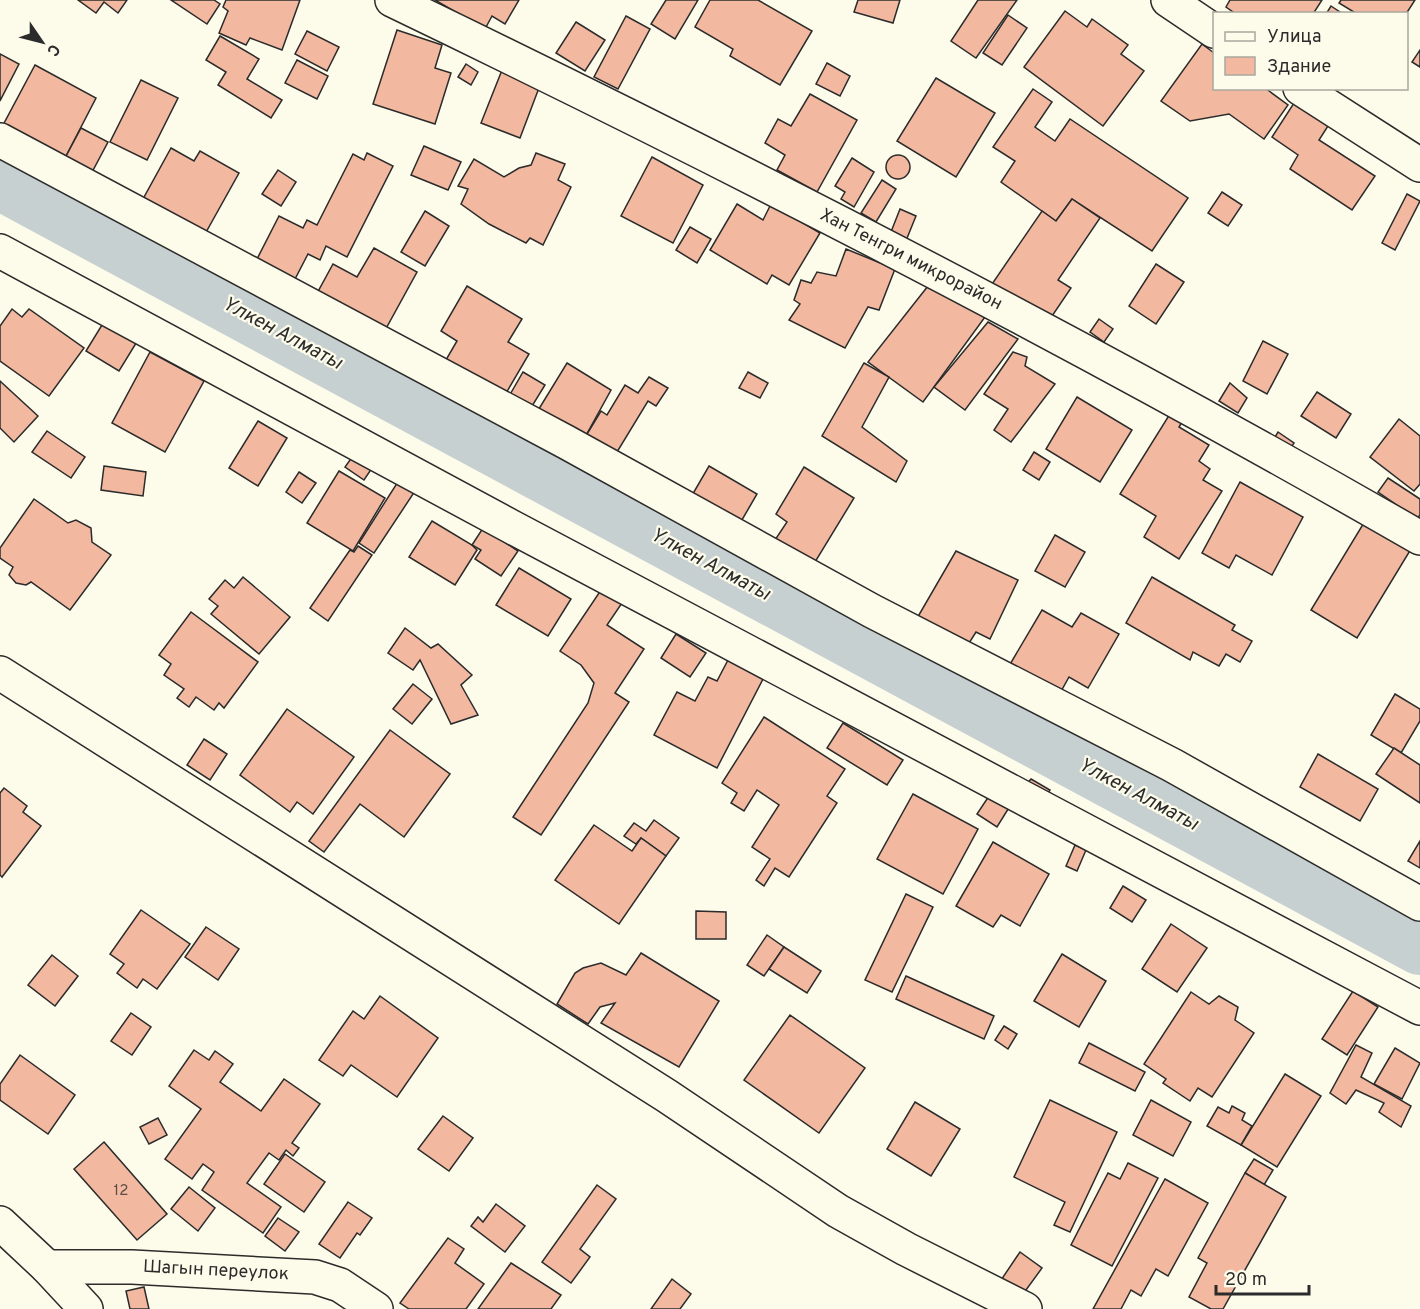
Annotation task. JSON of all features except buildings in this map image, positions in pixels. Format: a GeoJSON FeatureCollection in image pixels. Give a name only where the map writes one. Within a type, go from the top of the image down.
{"type":"FeatureCollection","features":[{"type":"Feature","properties":{"kind":"street","name":"Хан Тенгри микрорайон"},"geometry":{"type":"LineString","coordinates":[[392,0],[933,270],[1293,465],[1420,538]]}},
{"type":"Feature","properties":{"kind":"street"},"geometry":{"type":"LineString","coordinates":[[1168,0],[1213,31]]}},
{"type":"Feature","properties":{"kind":"street"},"geometry":{"type":"LineString","coordinates":[[1303,90],[1420,165]]}},
{"type":"Feature","properties":{"kind":"street"},"geometry":{"type":"LineString","coordinates":[[0,140],[563,440],[872,611],[1172,765],[1420,904]]}},
{"type":"Feature","properties":{"kind":"street"},"geometry":{"type":"LineString","coordinates":[[0,251],[521,532],[1420,1008]]}},
{"type":"Feature","properties":{"kind":"street"},"geometry":{"type":"LineString","coordinates":[[0,674],[656,1090],[838,1211],[906,1249],[1024,1309]]}},
{"type":"Feature","properties":{"kind":"street"},"geometry":{"type":"LineString","coordinates":[[0,1223],[47,1267],[86,1309]]}},
{"type":"Feature","properties":{"kind":"street","name":"Шагын переулок"},"geometry":{"type":"LineString","coordinates":[[47,1267],[132,1267],[315,1277],[340,1285],[376,1309]]}},
{"type":"Feature","properties":{"kind":"waterway","name":"Үлкен Алматы"},"geometry":{"type":"LineString","coordinates":[[0,182],[1420,947]]}}]}
